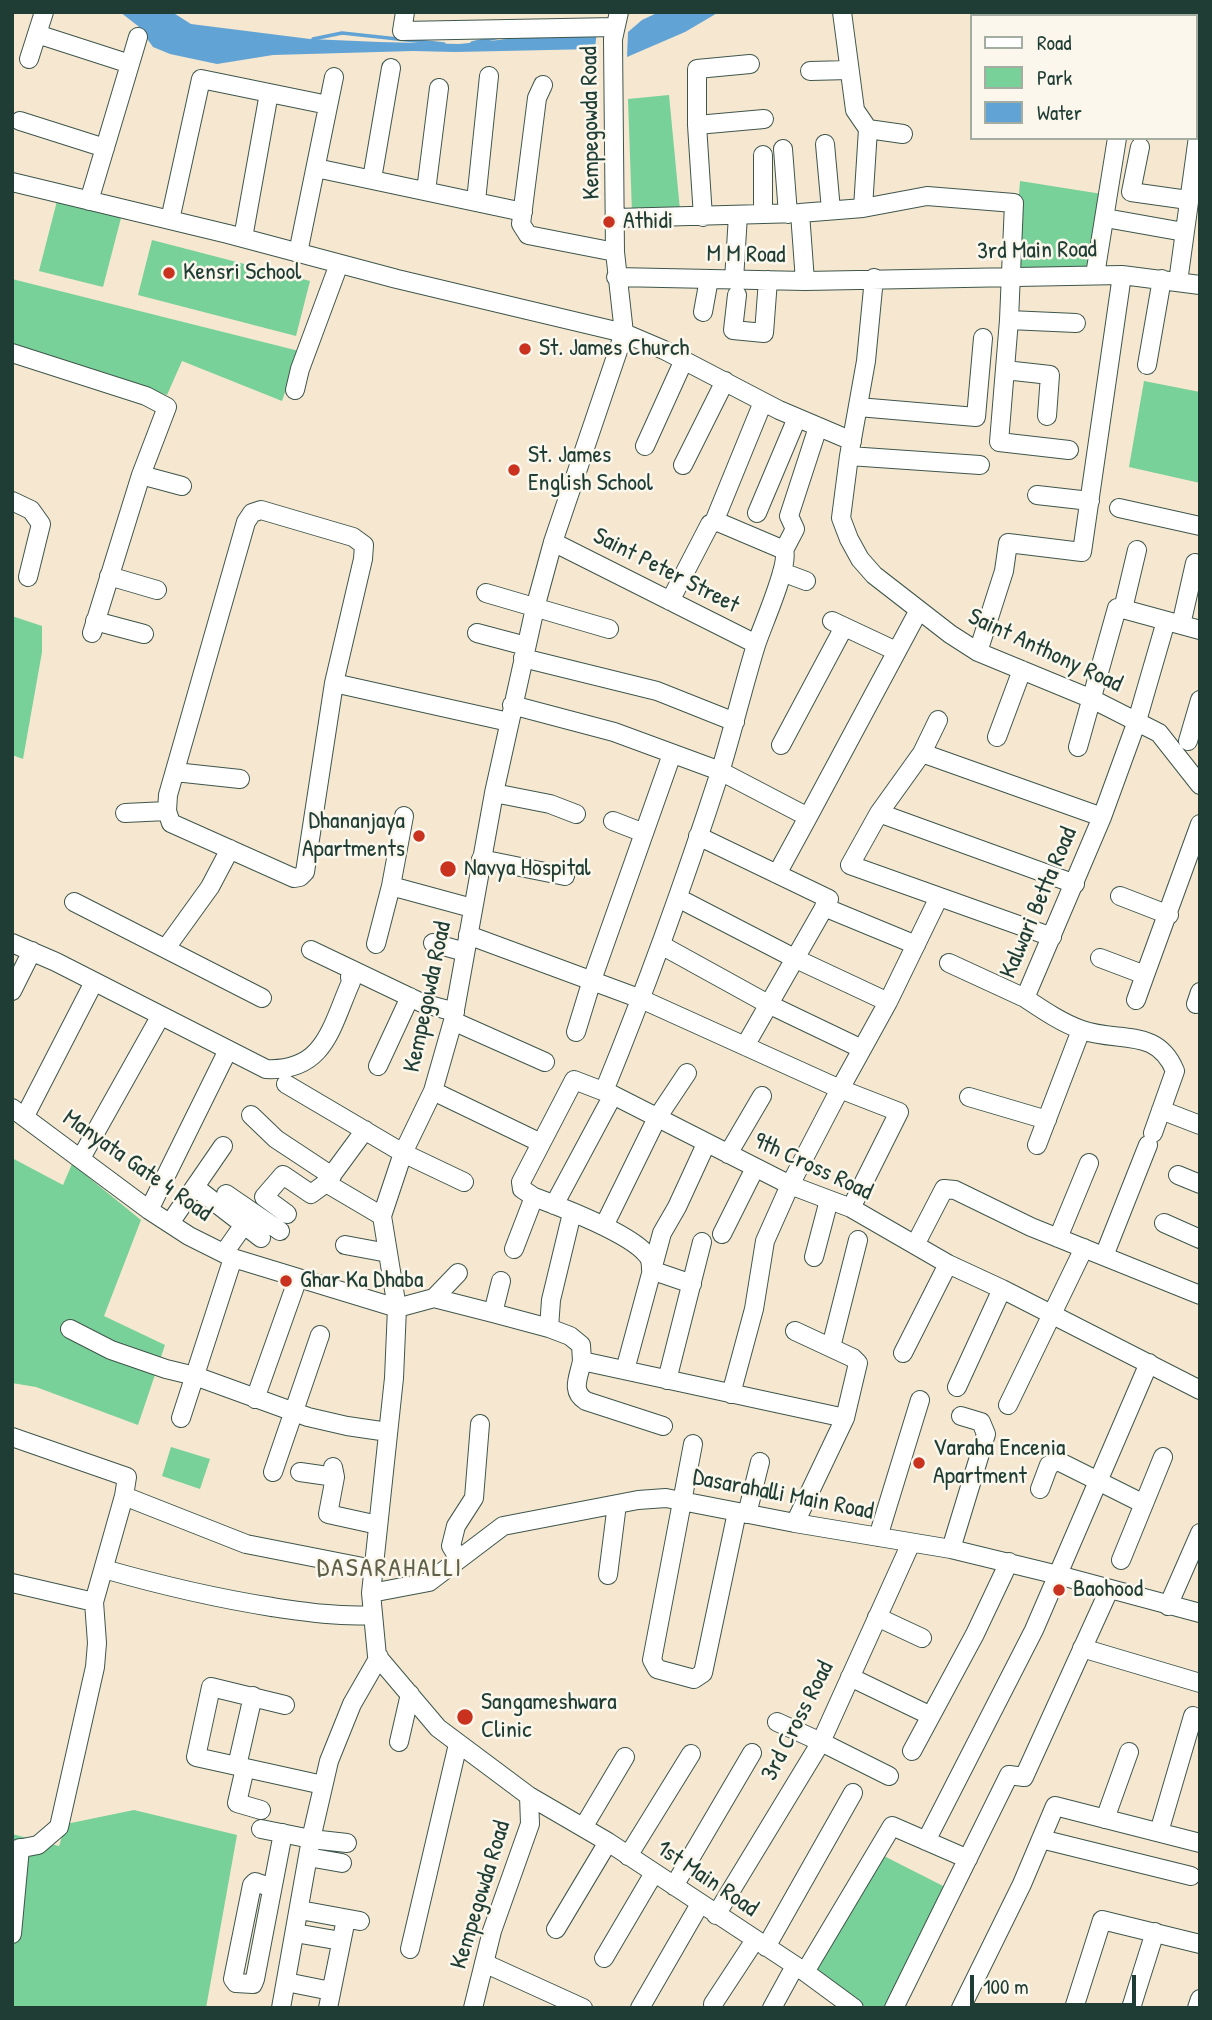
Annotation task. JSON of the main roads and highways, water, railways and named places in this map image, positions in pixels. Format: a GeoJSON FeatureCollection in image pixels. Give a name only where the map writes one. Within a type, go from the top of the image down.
{"type":"FeatureCollection","features":[{"type":"Feature","properties":{"kind":"water"},"geometry":{"type":"Polygon","coordinates":[[[120,12],[172,12],[191,24],[310,39],[379,42],[459,44],[597,30],[595,49],[273,55],[217,64],[170,54],[153,47],[138,26],[120,12]]]}},
{"type":"Feature","properties":{"kind":"water"},"geometry":{"type":"Polygon","coordinates":[[[659,12],[719,12],[685,32],[627,57],[628,32],[642,20],[659,12]]]}},
{"type":"Feature","properties":{"kind":"waterway"},"geometry":{"type":"LineString","coordinates":[[313,39],[342,33],[444,44]]}},
{"type":"Feature","properties":{"kind":"waterway"},"geometry":{"type":"LineString","coordinates":[[472,43],[499,37],[513,39]]}},
{"type":"Feature","properties":{"kind":"place","name":"Athidi"},"geometry":{"type":"Point","coordinates":[609,222]}},
{"type":"Feature","properties":{"kind":"place","name":"Kensri School"},"geometry":{"type":"Point","coordinates":[169,273]}},
{"type":"Feature","properties":{"kind":"place","name":"St. James Church"},"geometry":{"type":"Point","coordinates":[525,349]}},
{"type":"Feature","properties":{"kind":"place","name":"St. James English School"},"geometry":{"type":"Point","coordinates":[514,470]}},
{"type":"Feature","properties":{"kind":"place","name":"Dhananjaya Apartments"},"geometry":{"type":"Point","coordinates":[419,836]}},
{"type":"Feature","properties":{"kind":"place","name":"Navya Hospital"},"geometry":{"type":"Point","coordinates":[448,869]}},
{"type":"Feature","properties":{"kind":"place","name":"Ghar Ka Dhaba"},"geometry":{"type":"Point","coordinates":[286,1281]}},
{"type":"Feature","properties":{"kind":"place","name":"Varaha Encenia Apartment"},"geometry":{"type":"Point","coordinates":[919,1463]}},
{"type":"Feature","properties":{"kind":"place","name":"Baohood"},"geometry":{"type":"Point","coordinates":[1059,1590]}},
{"type":"Feature","properties":{"kind":"place","name":"Sangameshwara Clinic"},"geometry":{"type":"Point","coordinates":[465,1717]}},
{"type":"Feature","properties":{"kind":"district","name":"DASARAHALLI"},"geometry":{"type":"Point","coordinates":[390,1569]}}]}
